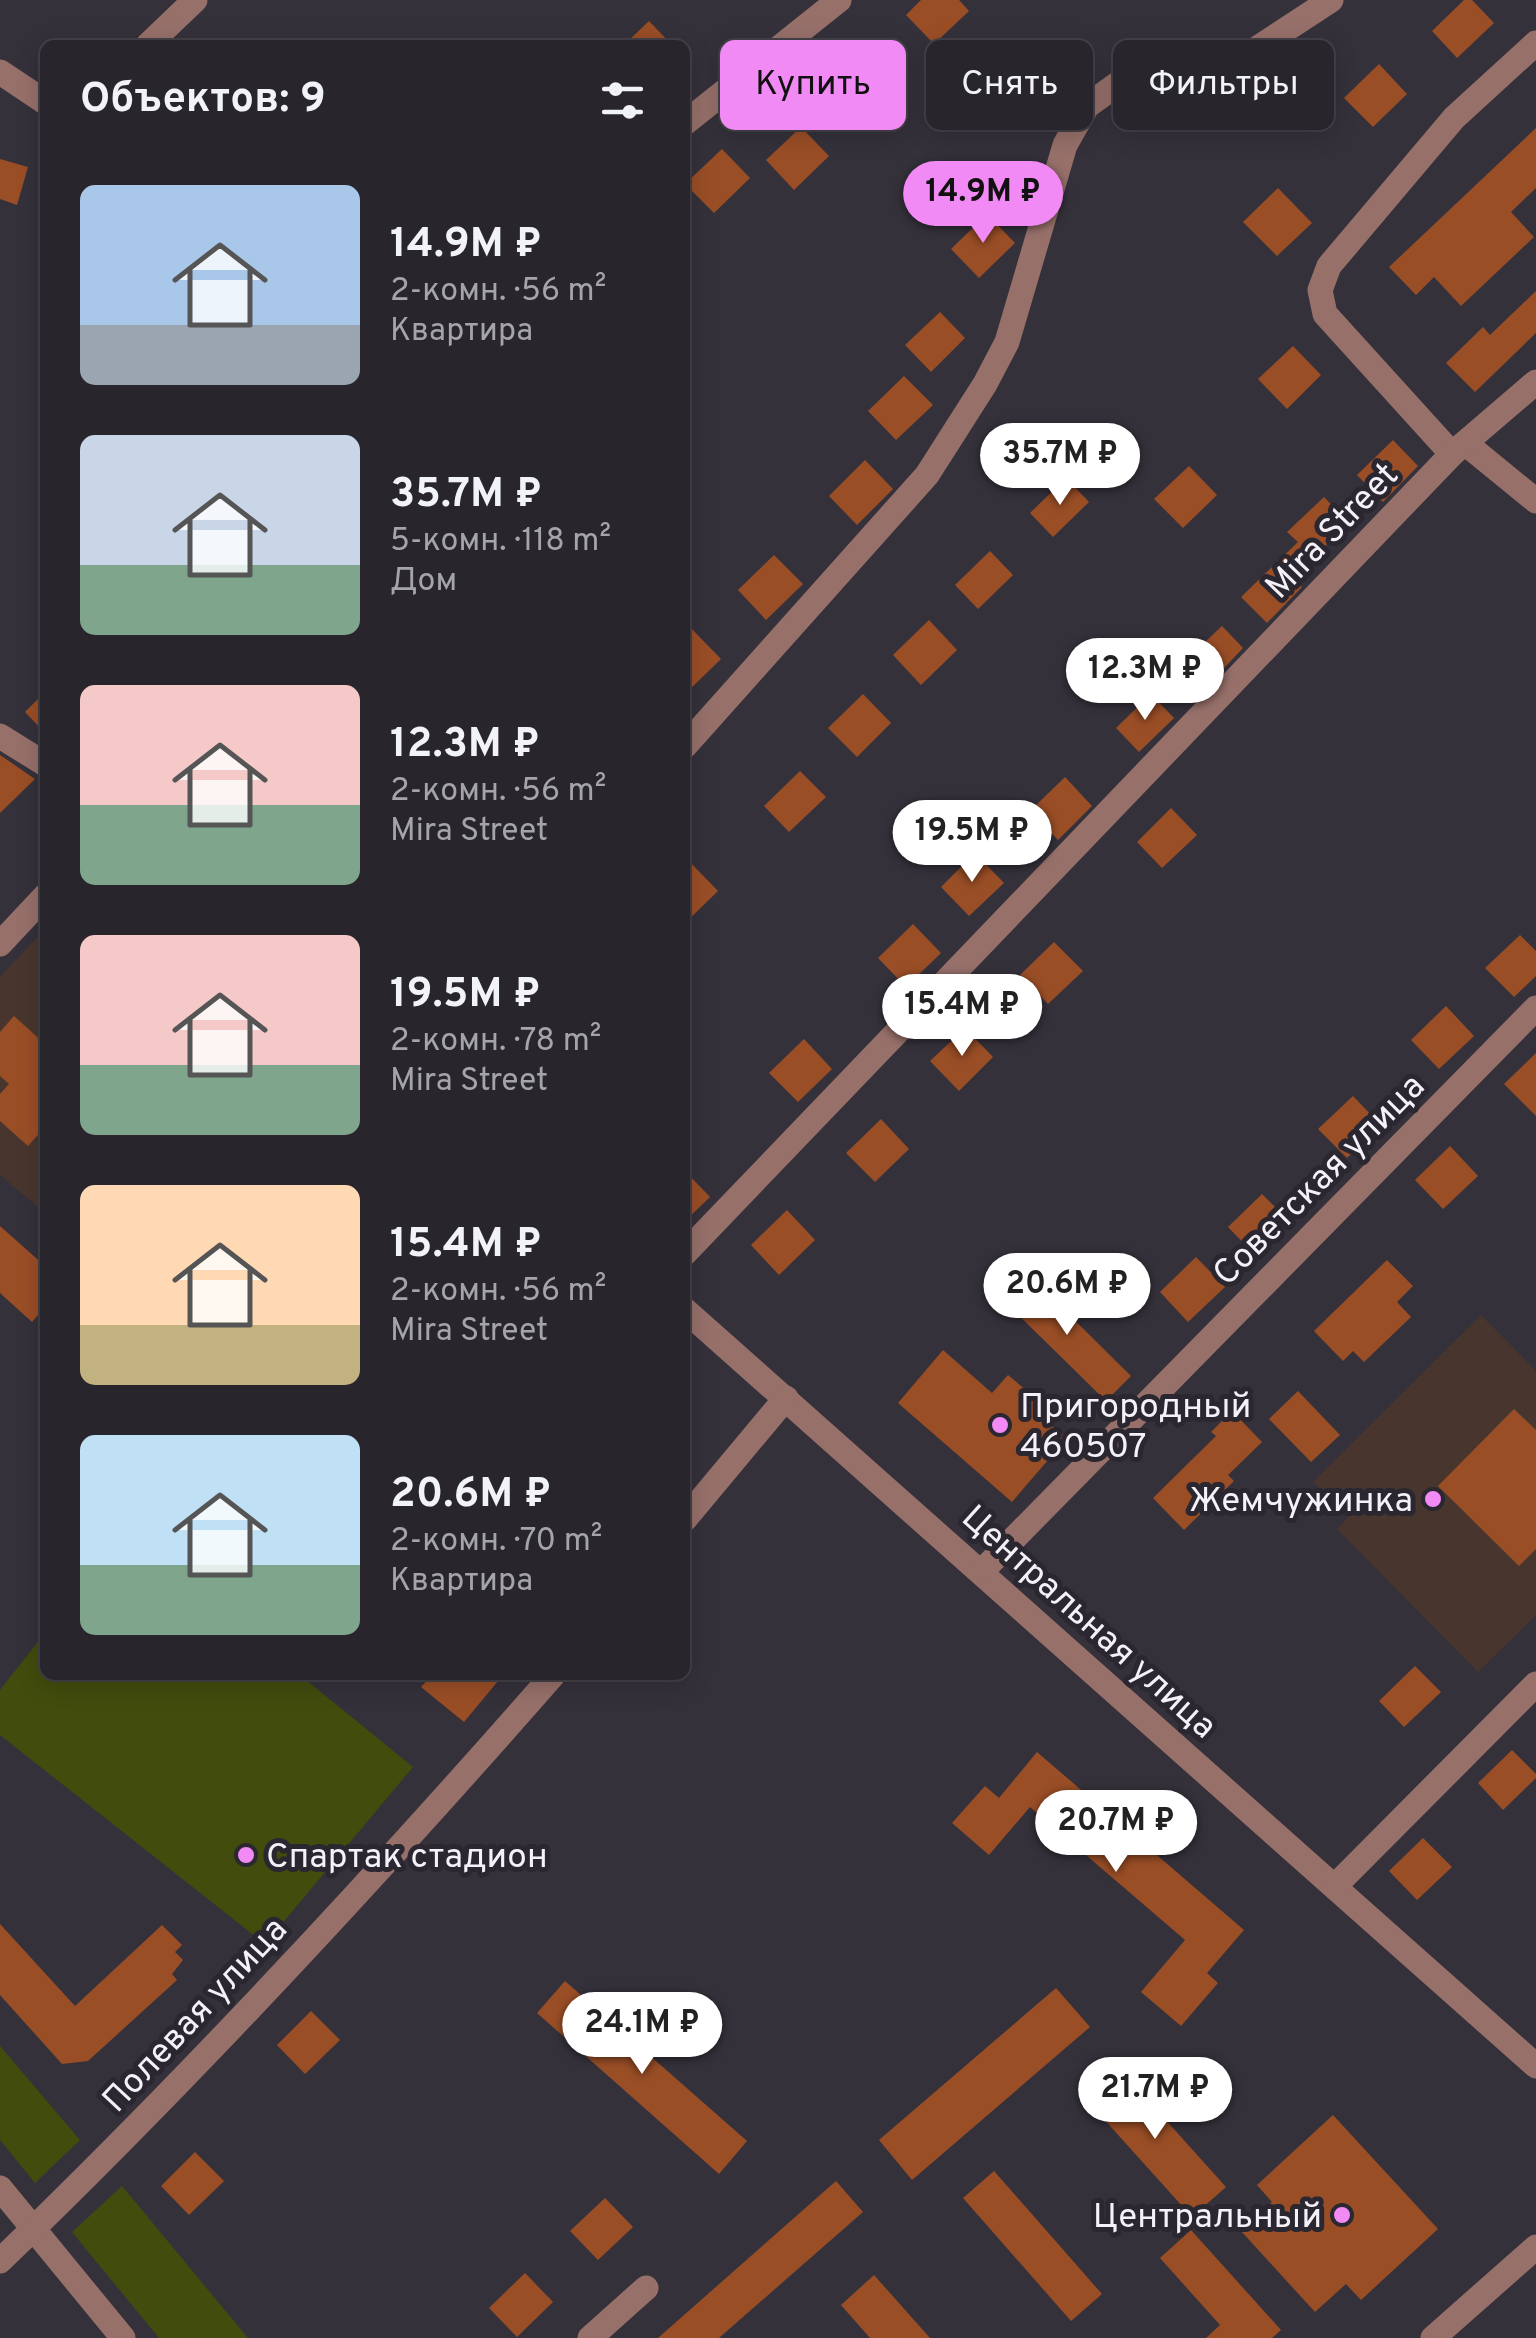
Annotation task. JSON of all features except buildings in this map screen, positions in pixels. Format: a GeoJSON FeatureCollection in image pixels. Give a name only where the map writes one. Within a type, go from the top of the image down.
{"type":"FeatureCollection","features":[{"type":"Feature","properties":{"kind":"street"},"geometry":{"type":"LineString","coordinates":[[153,40],[195,0]]}},
{"type":"Feature","properties":{"kind":"street"},"geometry":{"type":"LineString","coordinates":[[690,119],[839,0]]}},
{"type":"Feature","properties":{"kind":"street"},"geometry":{"type":"LineString","coordinates":[[690,740],[927,475],[975,400],[1007,342],[1064,145],[1087,106],[1119,82],[1201,72],[1244,57],[1331,0]]}},
{"type":"Feature","properties":{"kind":"street"},"geometry":{"type":"LineString","coordinates":[[1536,43],[1454,118],[1329,266],[1320,290],[1326,314],[1458,449],[1536,501]]}},
{"type":"Feature","properties":{"kind":"street"},"geometry":{"type":"LineString","coordinates":[[0,72],[40,99]]}},
{"type":"Feature","properties":{"kind":"street","name":"Mira Street"},"geometry":{"type":"LineString","coordinates":[[690,1249],[1458,449],[1536,382]]}},
{"type":"Feature","properties":{"kind":"street"},"geometry":{"type":"LineString","coordinates":[[0,736],[40,761]]}},
{"type":"Feature","properties":{"kind":"street"},"geometry":{"type":"LineString","coordinates":[[0,944],[40,901]]}},
{"type":"Feature","properties":{"kind":"street","name":"Советская улица"},"geometry":{"type":"LineString","coordinates":[[982,1570],[1536,1008]]}},
{"type":"Feature","properties":{"kind":"street","name":"Центральная улица"},"geometry":{"type":"LineString","coordinates":[[690,1314],[1536,2066]]}},
{"type":"Feature","properties":{"kind":"street"},"geometry":{"type":"LineString","coordinates":[[690,1512],[786,1398]]}},
{"type":"Feature","properties":{"kind":"street","name":"Полевая улица"},"geometry":{"type":"LineString","coordinates":[[0,2261],[86,2178],[265,1992],[548,1680]]}},
{"type":"Feature","properties":{"kind":"street"},"geometry":{"type":"LineString","coordinates":[[1335,1886],[1536,1684]]}},
{"type":"Feature","properties":{"kind":"street"},"geometry":{"type":"LineString","coordinates":[[0,2188],[123,2338]]}},
{"type":"Feature","properties":{"kind":"street"},"geometry":{"type":"LineString","coordinates":[[1433,2338],[1536,2247]]}},
{"type":"Feature","properties":{"kind":"street"},"geometry":{"type":"LineString","coordinates":[[590,2338],[646,2288]]}},
{"type":"Feature","properties":{"kind":"shaded area"},"geometry":{"type":"Polygon","coordinates":[[[40,934],[40,1209],[0,1175],[0,977],[40,934]]]}},
{"type":"Feature","properties":{"kind":"shaded area","name":"Жемчужинка"},"geometry":{"type":"Polygon","coordinates":[[[1481,1315],[1536,1371],[1536,1615],[1478,1672],[1337,1529],[1348,1517],[1313,1482],[1481,1315]]]}},
{"type":"Feature","properties":{"kind":"green space","name":"Спартак стадион"},"geometry":{"type":"Polygon","coordinates":[[[40,1639],[40,1680],[306,1680],[413,1767],[265,1944],[0,1735],[0,1690],[40,1639]]]}},
{"type":"Feature","properties":{"kind":"green space"},"geometry":{"type":"Polygon","coordinates":[[[0,2046],[80,2140],[35,2183],[0,2140],[0,2046]]]}},
{"type":"Feature","properties":{"kind":"green space"},"geometry":{"type":"Polygon","coordinates":[[[122,2186],[248,2338],[159,2338],[72,2232],[122,2186]]]}},
{"type":"Feature","properties":{"kind":"place","name":"Пригородный 460507"},"geometry":{"type":"Point","coordinates":[1000,1425]}},
{"type":"Feature","properties":{"kind":"place","name":"Жемчужинка"},"geometry":{"type":"Point","coordinates":[1433,1499]}},
{"type":"Feature","properties":{"kind":"place","name":"Спартак стадион"},"geometry":{"type":"Point","coordinates":[246,1855]}},
{"type":"Feature","properties":{"kind":"place","name":"Центральный"},"geometry":{"type":"Point","coordinates":[1342,2215]}}]}
